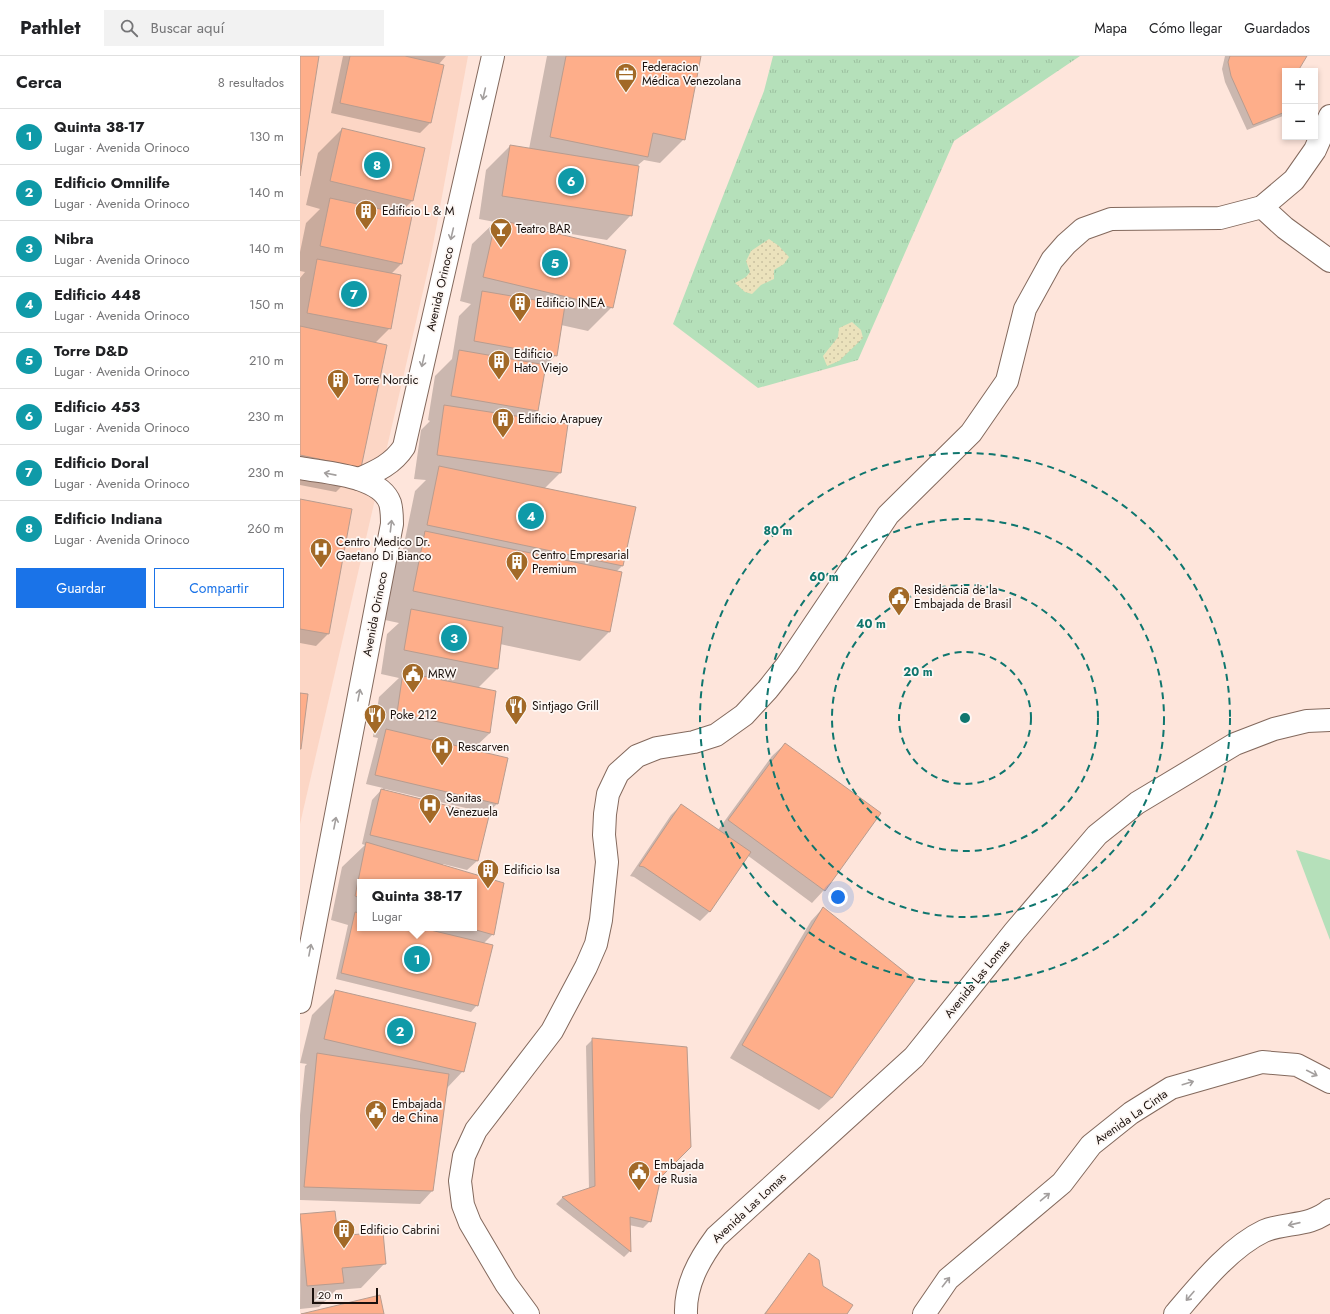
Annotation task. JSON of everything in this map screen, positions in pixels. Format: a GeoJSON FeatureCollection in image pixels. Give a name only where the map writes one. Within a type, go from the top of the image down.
{"type":"FeatureCollection","features":[{"type":"Feature","properties":{"kind":"street","name":"Avenida Orinoco"},"geometry":{"type":"LineString","coordinates":[[359,479],[391,462],[404,447],[493,56]]}},
{"type":"Feature","properties":{"kind":"street"},"geometry":{"type":"LineString","coordinates":[[528,1314],[503,1278],[468,1217],[463,1205],[460,1181],[464,1156],[476,1130],[552,1031],[586,967],[596,944],[601,920],[607,862],[604,835],[605,814],[608,794],[618,773],[637,756],[658,748],[694,742],[716,735],[744,715],[768,689],[787,665],[888,515],[971,433],[1007,381],[1025,308],[1052,260],[1083,229],[1111,219],[1220,218],[1262,207],[1294,180],[1315,150],[1330,116]]}},
{"type":"Feature","properties":{"kind":"street"},"geometry":{"type":"LineString","coordinates":[[1262,207],[1284,228],[1330,261]]}},
{"type":"Feature","properties":{"kind":"street"},"geometry":{"type":"LineString","coordinates":[[300,468],[359,479]]}},
{"type":"Feature","properties":{"kind":"street","name":"Avenida Orinoco"},"geometry":{"type":"LineString","coordinates":[[300,1002],[392,524],[389,502],[384,494],[376,486],[359,479]]}},
{"type":"Feature","properties":{"kind":"street","name":"Avenida Las Lomas"},"geometry":{"type":"LineString","coordinates":[[686,1314],[686,1304],[691,1280],[704,1253],[716,1237],[914,1057],[1015,931],[1097,835],[1137,803],[1235,744],[1274,729],[1307,721],[1330,720]]}},
{"type":"Feature","properties":{"kind":"street","name":"Avenida La Cinta"},"geometry":{"type":"LineString","coordinates":[[924,1314],[948,1278],[1062,1183],[1091,1145],[1131,1114],[1171,1088],[1262,1062],[1297,1065],[1330,1082]]}},
{"type":"Feature","properties":{"kind":"street"},"geometry":{"type":"LineString","coordinates":[[1175,1314],[1211,1272],[1234,1251],[1264,1231],[1320,1218],[1330,1210]]}},
{"type":"Feature","properties":{"kind":"shaded area"},"geometry":{"type":"Polygon","coordinates":[[[300,56],[468,56],[430,261],[300,824],[300,56]]]}},
{"type":"Feature","properties":{"kind":"green space"},"geometry":{"type":"Polygon","coordinates":[[[773,56],[1080,56],[954,141],[858,360],[758,388],[673,324],[764,91],[773,56]]]}},
{"type":"Feature","properties":{"kind":"green space"},"geometry":{"type":"Polygon","coordinates":[[[1296,850],[1330,860],[1330,940],[1296,850]]]}},
{"type":"Feature","properties":{"kind":"sand"},"geometry":{"type":"Polygon","coordinates":[[[769,239],[779,246],[789,257],[784,264],[774,270],[774,279],[761,285],[752,294],[745,292],[735,283],[746,277],[750,272],[746,261],[751,251],[769,239]]]}},
{"type":"Feature","properties":{"kind":"sand"},"geometry":{"type":"Polygon","coordinates":[[[852,322],[861,330],[863,338],[839,361],[827,366],[823,356],[838,337],[839,328],[852,322]]]}},
{"type":"Feature","properties":{"kind":"building"},"geometry":{"type":"Polygon","coordinates":[[[300,56],[319,56],[300,176],[300,56]]]}},
{"type":"Feature","properties":{"kind":"building"},"geometry":{"type":"Polygon","coordinates":[[[350,56],[405,56],[444,65],[431,123],[340,103],[350,56]]]}},
{"type":"Feature","properties":{"kind":"building","name":"Federacion Médica Venezolana"},"geometry":{"type":"Polygon","coordinates":[[[566,56],[701,56],[685,140],[653,133],[648,157],[550,137],[566,56]]]}},
{"type":"Feature","properties":{"kind":"building"},"geometry":{"type":"Polygon","coordinates":[[[1230,56],[1307,56],[1300,68],[1282,68],[1282,113],[1253,125],[1231,76],[1228,62],[1230,56]]]}},
{"type":"Feature","properties":{"kind":"building"},"geometry":{"type":"Polygon","coordinates":[[[342,128],[425,148],[413,201],[330,181],[342,128]]]}},
{"type":"Feature","properties":{"kind":"building"},"geometry":{"type":"Polygon","coordinates":[[[510,145],[639,166],[632,216],[502,196],[510,145]]]}},
{"type":"Feature","properties":{"kind":"building","name":"Edificio L & M"},"geometry":{"type":"Polygon","coordinates":[[[330,198],[412,216],[402,264],[320,246],[330,198]]]}},
{"type":"Feature","properties":{"kind":"building"},"geometry":{"type":"Polygon","coordinates":[[[496,219],[626,250],[613,308],[483,277],[496,219]]]}},
{"type":"Feature","properties":{"kind":"building"},"geometry":{"type":"Polygon","coordinates":[[[317,259],[401,275],[391,329],[307,313],[317,259]]]}},
{"type":"Feature","properties":{"kind":"building","name":"Edificio INEA"},"geometry":{"type":"Polygon","coordinates":[[[482,291],[565,305],[557,356],[474,341],[482,291]]]}},
{"type":"Feature","properties":{"kind":"building","name":"Torre Nordic"},"geometry":{"type":"Polygon","coordinates":[[[300,326],[387,345],[361,468],[300,455],[300,326]]]}},
{"type":"Feature","properties":{"kind":"building","name":"Edificio Hato Viejo"},"geometry":{"type":"Polygon","coordinates":[[[459,350],[546,365],[538,411],[451,396],[459,350]]]}},
{"type":"Feature","properties":{"kind":"building","name":"Edificio Arapuey"},"geometry":{"type":"Polygon","coordinates":[[[444,405],[568,424],[561,473],[437,455],[444,405]]]}},
{"type":"Feature","properties":{"kind":"building"},"geometry":{"type":"Polygon","coordinates":[[[439,466],[636,507],[623,566],[427,525],[439,466]]]}},
{"type":"Feature","properties":{"kind":"building","name":"Centro Medico Dr. Gaetano Di Bianco"},"geometry":{"type":"Polygon","coordinates":[[[300,499],[352,509],[329,634],[300,629],[300,499]]]}},
{"type":"Feature","properties":{"kind":"building","name":"Centro Empresarial Premium"},"geometry":{"type":"Polygon","coordinates":[[[425,531],[622,572],[610,632],[413,591],[425,531]]]}},
{"type":"Feature","properties":{"kind":"building"},"geometry":{"type":"Polygon","coordinates":[[[411,609],[503,627],[498,669],[404,650],[411,609]]]}},
{"type":"Feature","properties":{"kind":"building"},"geometry":{"type":"Polygon","coordinates":[[[403,672],[496,691],[490,733],[397,713],[403,672]]]}},
{"type":"Feature","properties":{"kind":"building"},"geometry":{"type":"Polygon","coordinates":[[[300,693],[308,694],[301,749],[300,749],[300,693]]]}},
{"type":"Feature","properties":{"kind":"building","name":"Rescarven"},"geometry":{"type":"Polygon","coordinates":[[[386,729],[508,758],[498,804],[375,775],[386,729]]]}},
{"type":"Feature","properties":{"kind":"building"},"geometry":{"type":"Polygon","coordinates":[[[785,743],[881,813],[825,891],[728,820],[785,743]]]}},
{"type":"Feature","properties":{"kind":"building","name":"Sanitas Venezuela"},"geometry":{"type":"Polygon","coordinates":[[[381,789],[489,816],[478,861],[370,835],[381,789]]]}},
{"type":"Feature","properties":{"kind":"building"},"geometry":{"type":"Polygon","coordinates":[[[681,804],[751,852],[710,912],[644,867],[639,866],[681,804]]]}},
{"type":"Feature","properties":{"kind":"building","name":"Edificio Isa"},"geometry":{"type":"Polygon","coordinates":[[[366,842],[504,883],[494,935],[477,930],[477,879],[358,879],[366,842]]]}},
{"type":"Feature","properties":{"kind":"building","name":"Edificio Isa"},"geometry":{"type":"Polygon","coordinates":[[[357,886],[357,897],[355,896],[357,886]]]}},
{"type":"Feature","properties":{"kind":"building"},"geometry":{"type":"Polygon","coordinates":[[[823,907],[915,980],[832,1098],[742,1045],[823,907]]]}},
{"type":"Feature","properties":{"kind":"building"},"geometry":{"type":"Polygon","coordinates":[[[355,912],[357,912],[357,931],[435,931],[493,945],[478,1006],[341,973],[355,912]]]}},
{"type":"Feature","properties":{"kind":"building"},"geometry":{"type":"Polygon","coordinates":[[[335,990],[476,1023],[464,1072],[324,1039],[335,990]]]}},
{"type":"Feature","properties":{"kind":"building"},"geometry":{"type":"Polygon","coordinates":[[[592,1038],[687,1047],[691,1147],[661,1177],[651,1222],[630,1217],[631,1252],[562,1197],[595,1186],[592,1038]]]}},
{"type":"Feature","properties":{"kind":"building","name":"Embajada de China"},"geometry":{"type":"Polygon","coordinates":[[[317,1053],[449,1074],[433,1191],[304,1187],[317,1053]]]}},
{"type":"Feature","properties":{"kind":"building","name":"Edificio Cabrini"},"geometry":{"type":"Polygon","coordinates":[[[335,1211],[338,1236],[383,1232],[386,1264],[342,1268],[344,1283],[307,1286],[300,1214],[335,1211]]]}},
{"type":"Feature","properties":{"kind":"building"},"geometry":{"type":"Polygon","coordinates":[[[809,1253],[819,1260],[823,1286],[853,1305],[847,1314],[765,1314],[809,1253]]]}},
{"type":"Feature","properties":{"kind":"building"},"geometry":{"type":"Polygon","coordinates":[[[380,1295],[384,1314],[301,1314],[380,1295]]]}},
{"type":"Feature","properties":{"kind":"place","name":"Federacion Médica Venezolana"},"geometry":{"type":"Point","coordinates":[626,94]}},
{"type":"Feature","properties":{"kind":"place","name":"Edificio Indiana"},"geometry":{"type":"Point","coordinates":[377,165]}},
{"type":"Feature","properties":{"kind":"place","name":"Edificio 453"},"geometry":{"type":"Point","coordinates":[571,181]}},
{"type":"Feature","properties":{"kind":"place","name":"Edificio L & M"},"geometry":{"type":"Point","coordinates":[366,230]}},
{"type":"Feature","properties":{"kind":"place","name":"Teatro BAR"},"geometry":{"type":"Point","coordinates":[501,248]}},
{"type":"Feature","properties":{"kind":"place","name":"Torre D&D"},"geometry":{"type":"Point","coordinates":[555,263]}},
{"type":"Feature","properties":{"kind":"place","name":"Edificio Doral"},"geometry":{"type":"Point","coordinates":[354,294]}},
{"type":"Feature","properties":{"kind":"place","name":"Edificio INEA"},"geometry":{"type":"Point","coordinates":[520,322]}},
{"type":"Feature","properties":{"kind":"place","name":"Edificio Hato Viejo"},"geometry":{"type":"Point","coordinates":[499,380]}},
{"type":"Feature","properties":{"kind":"place","name":"Torre Nordic"},"geometry":{"type":"Point","coordinates":[338,400]}},
{"type":"Feature","properties":{"kind":"place","name":"Edificio Arapuey"},"geometry":{"type":"Point","coordinates":[503,438]}},
{"type":"Feature","properties":{"kind":"place","name":"Edificio 448"},"geometry":{"type":"Point","coordinates":[531,516]}},
{"type":"Feature","properties":{"kind":"place","name":"Centro Medico Dr. Gaetano Di Bianco"},"geometry":{"type":"Point","coordinates":[321,568]}},
{"type":"Feature","properties":{"kind":"place","name":"Centro Empresarial Premium"},"geometry":{"type":"Point","coordinates":[517,582]}},
{"type":"Feature","properties":{"kind":"place","name":"Residencia de la Embajada de Brasil"},"geometry":{"type":"Point","coordinates":[899,616]}},
{"type":"Feature","properties":{"kind":"place","name":"Nibra"},"geometry":{"type":"Point","coordinates":[454,638]}},
{"type":"Feature","properties":{"kind":"place","name":"MRW"},"geometry":{"type":"Point","coordinates":[413,694]}},
{"type":"Feature","properties":{"kind":"place","name":"Sintjago Grill"},"geometry":{"type":"Point","coordinates":[516,726]}},
{"type":"Feature","properties":{"kind":"place","name":"Poke 212"},"geometry":{"type":"Point","coordinates":[375,734]}},
{"type":"Feature","properties":{"kind":"place","name":"Rescarven"},"geometry":{"type":"Point","coordinates":[442,766]}},
{"type":"Feature","properties":{"kind":"place","name":"Sanitas Venezuela"},"geometry":{"type":"Point","coordinates":[430,824]}},
{"type":"Feature","properties":{"kind":"place","name":"Edificio Isa"},"geometry":{"type":"Point","coordinates":[488,890]}},
{"type":"Feature","properties":{"kind":"place","name":"Quinta 38-17"},"geometry":{"type":"Point","coordinates":[417,959]}},
{"type":"Feature","properties":{"kind":"place","name":"Edificio Omnilife"},"geometry":{"type":"Point","coordinates":[400,1031]}},
{"type":"Feature","properties":{"kind":"place","name":"Embajada de China"},"geometry":{"type":"Point","coordinates":[376,1130]}},
{"type":"Feature","properties":{"kind":"place","name":"Embajada de Rusia"},"geometry":{"type":"Point","coordinates":[639,1192]}},
{"type":"Feature","properties":{"kind":"place","name":"Edificio Cabrini"},"geometry":{"type":"Point","coordinates":[344,1250]}}]}
